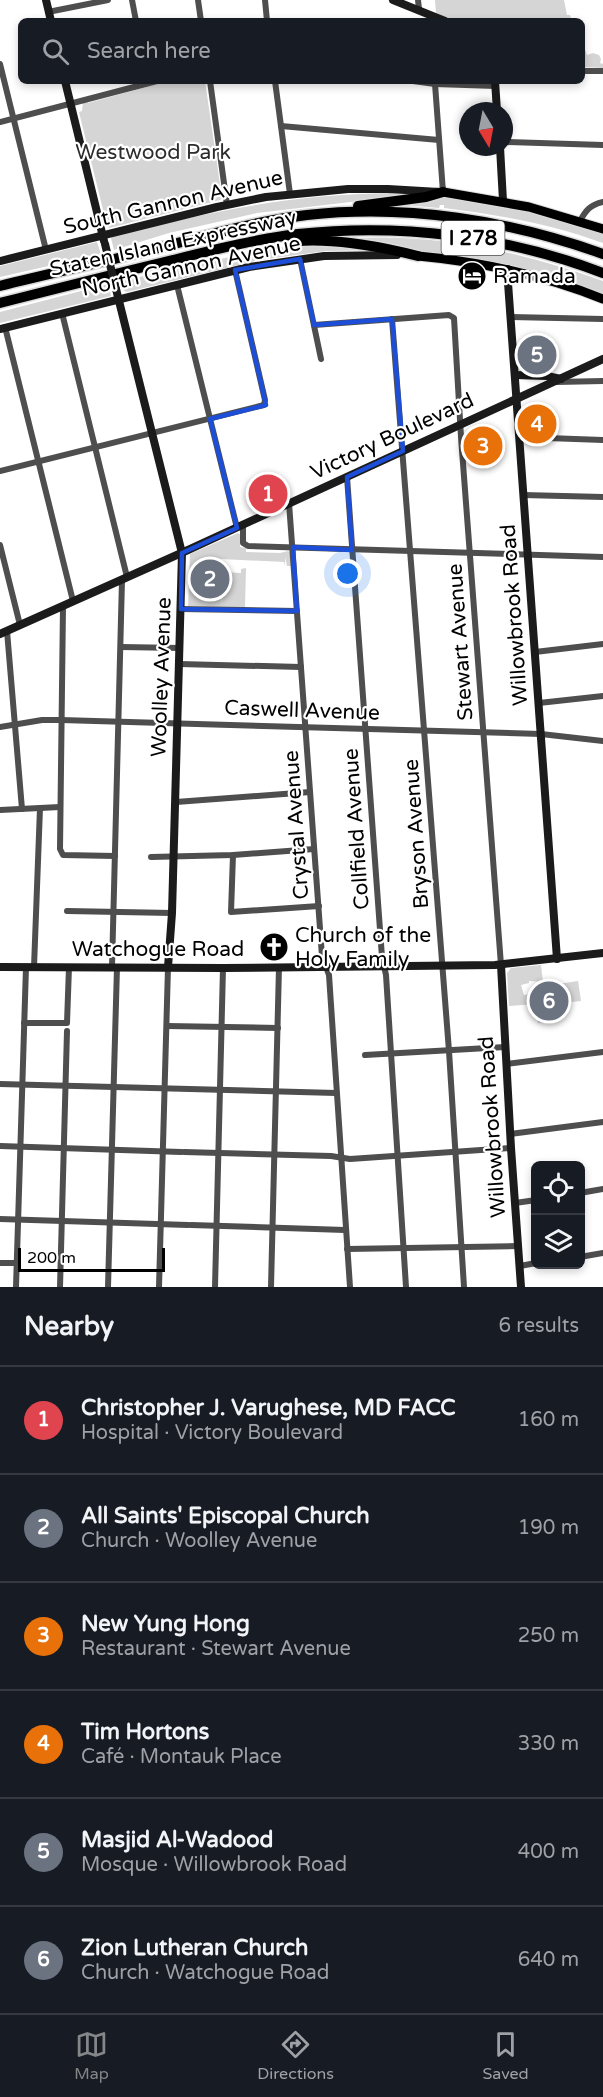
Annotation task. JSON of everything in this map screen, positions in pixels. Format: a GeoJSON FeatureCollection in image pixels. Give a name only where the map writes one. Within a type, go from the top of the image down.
{"type":"FeatureCollection","features":[{"type":"Feature","properties":{"kind":"highway"},"geometry":{"type":"LineString","coordinates":[[308,215],[326,209],[406,200],[443,192]]}},
{"type":"Feature","properties":{"kind":"highway","name":"Staten Island Expressway"},"geometry":{"type":"LineString","coordinates":[[0,286],[242,227],[308,215],[380,212],[458,218],[529,231],[603,254]]}},
{"type":"Feature","properties":{"kind":"highway","name":"Staten Island Expressway"},"geometry":{"type":"LineString","coordinates":[[0,303],[103,276],[254,241],[297,234],[345,231],[435,233],[513,246],[603,273]]}},
{"type":"Feature","properties":{"kind":"highway"},"geometry":{"type":"LineString","coordinates":[[254,241],[325,241],[390,249],[418,256]]}},
{"type":"Feature","properties":{"kind":"main road","name":"South Gannon Avenue"},"geometry":{"type":"LineString","coordinates":[[443,192],[503,201],[603,229]]}},
{"type":"Feature","properties":{"kind":"main road","name":"North Gannon Avenue"},"geometry":{"type":"LineString","coordinates":[[418,256],[507,269],[557,282],[603,298]]}},
{"type":"Feature","properties":{"kind":"street"},"geometry":{"type":"LineString","coordinates":[[46,0],[50,16],[108,0]]}},
{"type":"Feature","properties":{"kind":"street"},"geometry":{"type":"LineString","coordinates":[[132,0],[135,18]]}},
{"type":"Feature","properties":{"kind":"street"},"geometry":{"type":"LineString","coordinates":[[198,0],[201,18]]}},
{"type":"Feature","properties":{"kind":"street"},"geometry":{"type":"LineString","coordinates":[[265,0],[267,18]]}},
{"type":"Feature","properties":{"kind":"street"},"geometry":{"type":"LineString","coordinates":[[393,0],[419,4],[441,18]]}},
{"type":"Feature","properties":{"kind":"street"},"geometry":{"type":"LineString","coordinates":[[0,64],[46,250]]}},
{"type":"Feature","properties":{"kind":"street"},"geometry":{"type":"LineString","coordinates":[[585,71],[603,71]]}},
{"type":"Feature","properties":{"kind":"street","name":"Woolley Avenue"},"geometry":{"type":"LineString","coordinates":[[66,84],[182,553],[176,802],[168,967],[159,1287]]}},
{"type":"Feature","properties":{"kind":"street"},"geometry":{"type":"LineString","coordinates":[[0,122],[139,84]]}},
{"type":"Feature","properties":{"kind":"street"},"geometry":{"type":"LineString","coordinates":[[210,84],[227,205]]}},
{"type":"Feature","properties":{"kind":"street"},"geometry":{"type":"LineString","coordinates":[[275,84],[290,194]]}},
{"type":"Feature","properties":{"kind":"street"},"geometry":{"type":"LineString","coordinates":[[443,192],[435,84],[495,84],[496,102]]}},
{"type":"Feature","properties":{"kind":"street"},"geometry":{"type":"LineString","coordinates":[[281,126],[439,140]]}},
{"type":"Feature","properties":{"kind":"street"},"geometry":{"type":"LineString","coordinates":[[513,142],[603,145]]}},
{"type":"Feature","properties":{"kind":"street"},"geometry":{"type":"LineString","coordinates":[[500,156],[503,201]]}},
{"type":"Feature","properties":{"kind":"street","name":"South Gannon Avenue"},"geometry":{"type":"LineString","coordinates":[[0,261],[104,240],[227,205],[290,194],[368,189],[443,192]]}},
{"type":"Feature","properties":{"kind":"street"},"geometry":{"type":"LineString","coordinates":[[580,221],[587,209],[603,202]]}},
{"type":"Feature","properties":{"kind":"street","name":"North Gannon Avenue"},"geometry":{"type":"LineString","coordinates":[[3,328],[235,270],[300,259],[350,255],[418,256]]}},
{"type":"Feature","properties":{"kind":"street"},"geometry":{"type":"LineString","coordinates":[[300,259],[321,359]]}},
{"type":"Feature","properties":{"kind":"street","name":"Willowbrook Road"},"geometry":{"type":"LineString","coordinates":[[507,269],[557,958]]}},
{"type":"Feature","properties":{"kind":"street"},"geometry":{"type":"LineString","coordinates":[[0,471],[261,407],[265,404],[235,270]]}},
{"type":"Feature","properties":{"kind":"street"},"geometry":{"type":"LineString","coordinates":[[177,285],[243,543],[248,546],[603,557]]}},
{"type":"Feature","properties":{"kind":"street"},"geometry":{"type":"LineString","coordinates":[[62,313],[125,578],[118,721],[113,912],[114,1087],[108,1287]]}},
{"type":"Feature","properties":{"kind":"street","name":"Stewart Avenue"},"geometry":{"type":"LineString","coordinates":[[392,319],[453,316],[501,965]]}},
{"type":"Feature","properties":{"kind":"street"},"geometry":{"type":"LineString","coordinates":[[511,317],[603,319]]}},
{"type":"Feature","properties":{"kind":"street"},"geometry":{"type":"LineString","coordinates":[[314,325],[392,319]]}},
{"type":"Feature","properties":{"kind":"street","name":"Bryson Avenue"},"geometry":{"type":"LineString","coordinates":[[392,319],[412,552],[464,1287]]}},
{"type":"Feature","properties":{"kind":"street"},"geometry":{"type":"LineString","coordinates":[[3,328],[74,601]]}},
{"type":"Feature","properties":{"kind":"street","name":"Victory Boulevard"},"geometry":{"type":"LineString","coordinates":[[4,632],[182,553],[603,359]]}},
{"type":"Feature","properties":{"kind":"street"},"geometry":{"type":"LineString","coordinates":[[515,375],[547,376],[558,381],[603,381]]}},
{"type":"Feature","properties":{"kind":"street"},"geometry":{"type":"LineString","coordinates":[[519,437],[603,440]]}},
{"type":"Feature","properties":{"kind":"street","name":"Collfield Avenue"},"geometry":{"type":"LineString","coordinates":[[347,477],[391,1054],[406,1287]]}},
{"type":"Feature","properties":{"kind":"street"},"geometry":{"type":"LineString","coordinates":[[524,495],[603,497]]}},
{"type":"Feature","properties":{"kind":"street","name":"Crystal Avenue"},"geometry":{"type":"LineString","coordinates":[[289,503],[322,956],[328,975],[350,1287]]}},
{"type":"Feature","properties":{"kind":"street"},"geometry":{"type":"LineString","coordinates":[[0,545],[20,625]]}},
{"type":"Feature","properties":{"kind":"street"},"geometry":{"type":"LineString","coordinates":[[63,606],[60,849],[61,853],[115,856]]}},
{"type":"Feature","properties":{"kind":"street"},"geometry":{"type":"LineString","coordinates":[[181,609],[297,611]]}},
{"type":"Feature","properties":{"kind":"street"},"geometry":{"type":"LineString","coordinates":[[4,632],[22,809]]}},
{"type":"Feature","properties":{"kind":"street"},"geometry":{"type":"LineString","coordinates":[[535,652],[603,644]]}},
{"type":"Feature","properties":{"kind":"street"},"geometry":{"type":"LineString","coordinates":[[121,646],[180,648]]}},
{"type":"Feature","properties":{"kind":"street"},"geometry":{"type":"LineString","coordinates":[[179,664],[301,667]]}},
{"type":"Feature","properties":{"kind":"street"},"geometry":{"type":"LineString","coordinates":[[538,703],[603,696]]}},
{"type":"Feature","properties":{"kind":"street","name":"Caswell Avenue"},"geometry":{"type":"LineString","coordinates":[[0,727],[42,720],[118,721],[541,734],[603,741]]}},
{"type":"Feature","properties":{"kind":"street"},"geometry":{"type":"LineString","coordinates":[[176,802],[310,792]]}},
{"type":"Feature","properties":{"kind":"street"},"geometry":{"type":"LineString","coordinates":[[0,810],[60,807]]}},
{"type":"Feature","properties":{"kind":"street"},"geometry":{"type":"LineString","coordinates":[[16,1287],[24,1023],[30,967],[40,808]]}},
{"type":"Feature","properties":{"kind":"street"},"geometry":{"type":"LineString","coordinates":[[151,857],[233,855],[314,849]]}},
{"type":"Feature","properties":{"kind":"street"},"geometry":{"type":"LineString","coordinates":[[233,855],[231,912],[319,906]]}},
{"type":"Feature","properties":{"kind":"street"},"geometry":{"type":"LineString","coordinates":[[67,911],[172,913]]}},
{"type":"Feature","properties":{"kind":"street","name":"Watchogue Road"},"geometry":{"type":"LineString","coordinates":[[0,967],[224,968],[501,965],[603,953]]}},
{"type":"Feature","properties":{"kind":"street","name":"Willowbrook Road"},"geometry":{"type":"LineString","coordinates":[[501,965],[521,1287]]}},
{"type":"Feature","properties":{"kind":"street"},"geometry":{"type":"LineString","coordinates":[[271,1287],[279,966]]}},
{"type":"Feature","properties":{"kind":"street"},"geometry":{"type":"LineString","coordinates":[[24,1023],[67,1023],[69,967]]}},
{"type":"Feature","properties":{"kind":"street"},"geometry":{"type":"LineString","coordinates":[[216,1287],[224,968]]}},
{"type":"Feature","properties":{"kind":"street"},"geometry":{"type":"LineString","coordinates":[[167,1026],[278,1028]]}},
{"type":"Feature","properties":{"kind":"street"},"geometry":{"type":"LineString","coordinates":[[60,1287],[67,1031]]}},
{"type":"Feature","properties":{"kind":"street"},"geometry":{"type":"LineString","coordinates":[[365,1056],[505,1047]]}},
{"type":"Feature","properties":{"kind":"street"},"geometry":{"type":"LineString","coordinates":[[506,1064],[603,1052]]}},
{"type":"Feature","properties":{"kind":"street"},"geometry":{"type":"LineString","coordinates":[[0,1084],[336,1093]]}},
{"type":"Feature","properties":{"kind":"street"},"geometry":{"type":"LineString","coordinates":[[510,1134],[603,1122]]}},
{"type":"Feature","properties":{"kind":"street"},"geometry":{"type":"LineString","coordinates":[[0,1146],[275,1154],[350,1159],[511,1148]]}},
{"type":"Feature","properties":{"kind":"street"},"geometry":{"type":"LineString","coordinates":[[585,1192],[603,1189]]}},
{"type":"Feature","properties":{"kind":"street"},"geometry":{"type":"LineString","coordinates":[[515,1203],[531,1201]]}},
{"type":"Feature","properties":{"kind":"street"},"geometry":{"type":"LineString","coordinates":[[0,1219],[345,1230]]}},
{"type":"Feature","properties":{"kind":"street"},"geometry":{"type":"LineString","coordinates":[[347,1249],[518,1246]]}},
{"type":"Feature","properties":{"kind":"street"},"geometry":{"type":"LineString","coordinates":[[585,1256],[603,1253]]}},
{"type":"Feature","properties":{"kind":"street"},"geometry":{"type":"LineString","coordinates":[[0,1263],[17,1263]]}},
{"type":"Feature","properties":{"kind":"street"},"geometry":{"type":"LineString","coordinates":[[520,1266],[531,1264]]}},
{"type":"Feature","properties":{"kind":"highlighted area"},"geometry":{"type":"Polygon","coordinates":[[[300,259],[314,325],[392,319],[403,451],[347,477],[352,550],[293,547],[297,611],[181,609],[182,553],[237,528],[210,419],[266,405],[235,270],[300,259]]]}},
{"type":"Feature","properties":{"kind":"green space"},"geometry":{"type":"Polygon","coordinates":[[[435,0],[564,0],[567,15],[571,18],[447,18],[436,13],[435,0]]]}},
{"type":"Feature","properties":{"kind":"green space"},"geometry":{"type":"Polygon","coordinates":[[[585,49],[587,55],[593,53],[599,55],[603,68],[585,67],[585,49]]]}},
{"type":"Feature","properties":{"kind":"green space","name":"Westwood Park"},"geometry":{"type":"Polygon","coordinates":[[[157,84],[205,84],[222,198],[109,228],[79,112],[82,111],[83,102],[88,103],[157,84]]]}},
{"type":"Feature","properties":{"kind":"green space"},"geometry":{"type":"Polygon","coordinates":[[[390,193],[401,196],[257,213],[169,233],[114,250],[111,238],[121,233],[245,207],[331,196],[390,193]]]}},
{"type":"Feature","properties":{"kind":"green space"},"geometry":{"type":"Polygon","coordinates":[[[444,197],[517,207],[603,232],[603,243],[544,225],[444,208],[444,205],[440,205],[439,208],[405,205],[444,197]]]}},
{"type":"Feature","properties":{"kind":"green space"},"geometry":{"type":"Polygon","coordinates":[[[355,238],[450,242],[512,254],[542,261],[603,281],[603,295],[515,266],[460,256],[393,248],[355,238]]]}},
{"type":"Feature","properties":{"kind":"green space"},"geometry":{"type":"Polygon","coordinates":[[[97,242],[101,254],[0,277],[0,266],[97,242]]]}},
{"type":"Feature","properties":{"kind":"green space"},"geometry":{"type":"Polygon","coordinates":[[[308,243],[379,250],[326,251],[259,260],[127,292],[124,291],[121,281],[252,252],[308,243]]]}},
{"type":"Feature","properties":{"kind":"green space"},"geometry":{"type":"Polygon","coordinates":[[[108,284],[111,296],[0,323],[0,312],[108,284]]]}},
{"type":"Feature","properties":{"kind":"green space"},"geometry":{"type":"Polygon","coordinates":[[[238,533],[241,535],[240,547],[246,548],[246,552],[280,553],[288,551],[291,566],[287,566],[285,557],[285,566],[284,562],[220,559],[219,564],[195,563],[195,572],[196,564],[212,565],[211,570],[209,567],[200,567],[199,584],[208,585],[208,588],[211,588],[211,594],[221,595],[221,606],[223,572],[241,573],[241,569],[246,568],[245,608],[188,606],[190,554],[238,533]]]}},
{"type":"Feature","properties":{"kind":"green space"},"geometry":{"type":"Polygon","coordinates":[[[541,965],[543,982],[529,981],[521,985],[524,995],[544,993],[546,1011],[544,1012],[547,1022],[538,1023],[536,1004],[509,1006],[507,973],[511,968],[541,965]]]}},
{"type":"Feature","properties":{"kind":"green space"},"geometry":{"type":"Polygon","coordinates":[[[578,981],[581,1001],[562,1003],[559,1001],[558,984],[578,981]]]}},
{"type":"Feature","properties":{"kind":"place","name":"Ramada"},"geometry":{"type":"Point","coordinates":[472,276]}},
{"type":"Feature","properties":{"kind":"place","name":"Masjid Al-Wadood"},"geometry":{"type":"Point","coordinates":[537,355]}},
{"type":"Feature","properties":{"kind":"place","name":"Tim Hortons"},"geometry":{"type":"Point","coordinates":[537,424]}},
{"type":"Feature","properties":{"kind":"place","name":"New Yung Hong"},"geometry":{"type":"Point","coordinates":[483,446]}},
{"type":"Feature","properties":{"kind":"place","name":"Christopher J. Varughese, MD FACC"},"geometry":{"type":"Point","coordinates":[268,494]}},
{"type":"Feature","properties":{"kind":"place","name":"All Saints' Episcopal Church"},"geometry":{"type":"Point","coordinates":[210,579]}},
{"type":"Feature","properties":{"kind":"place","name":"Church of the Holy Family"},"geometry":{"type":"Point","coordinates":[274,947]}},
{"type":"Feature","properties":{"kind":"place","name":"Zion Lutheran Church"},"geometry":{"type":"Point","coordinates":[549,1001]}}]}
